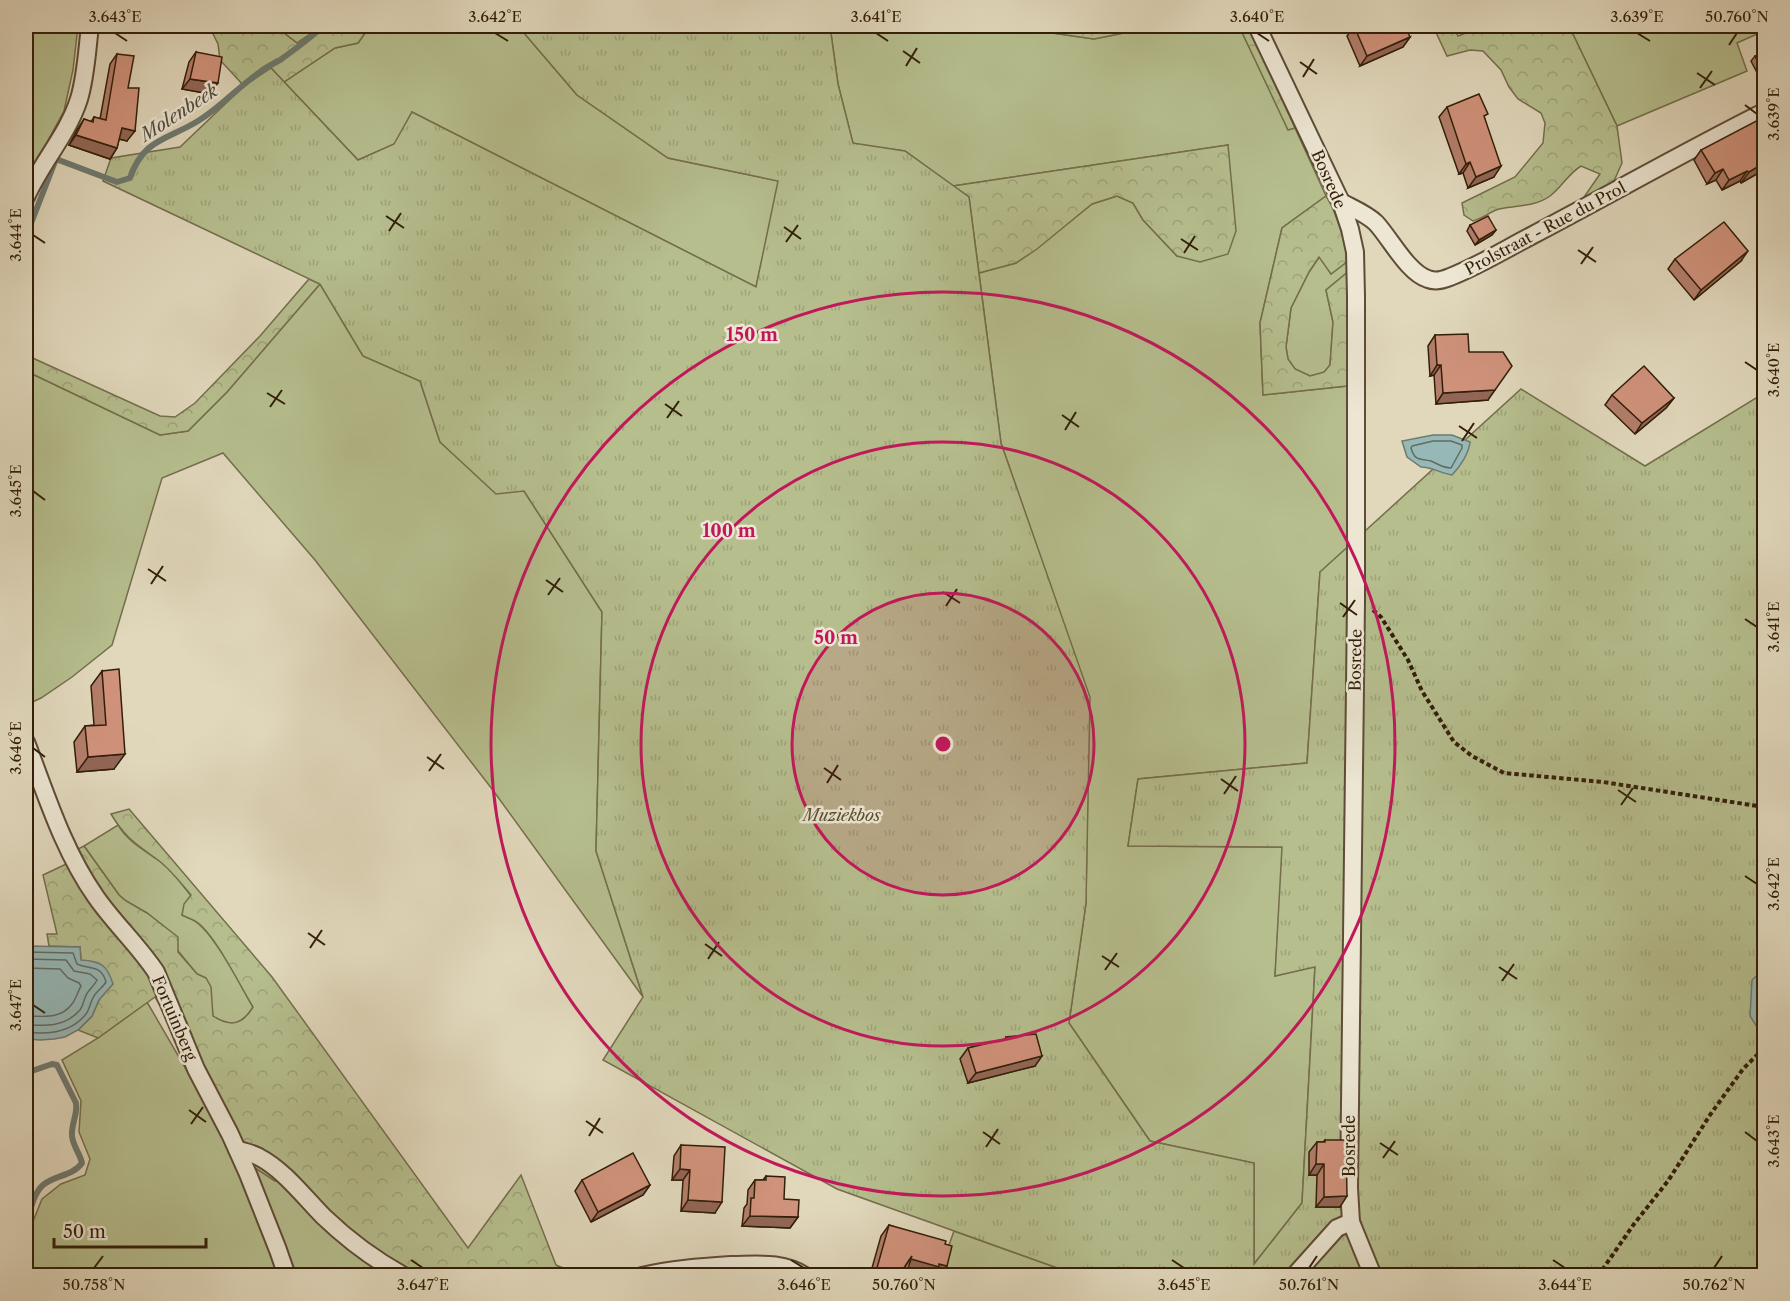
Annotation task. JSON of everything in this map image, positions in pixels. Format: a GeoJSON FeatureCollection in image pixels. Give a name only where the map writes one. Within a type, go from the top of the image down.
{"type":"FeatureCollection","features":[{"type":"Feature","properties":{"kind":"street"},"geometry":{"type":"LineString","coordinates":[[26,197],[66,126],[78,99],[90,26]]}},
{"type":"Feature","properties":{"kind":"street","name":"Bosrede"},"geometry":{"type":"LineString","coordinates":[[1257,26],[1341,202],[1355,252],[1356,602],[1349,1117],[1351,1222],[1373,1275]]}},
{"type":"Feature","properties":{"kind":"street","name":"Prolstraat - Rue du Prol"},"geometry":{"type":"LineString","coordinates":[[1341,202],[1375,222],[1420,276],[1439,281],[1479,263],[1764,112]]}},
{"type":"Feature","properties":{"kind":"street","name":"Fortuinberg"},"geometry":{"type":"LineString","coordinates":[[26,742],[55,819],[80,871],[96,897],[156,972],[196,1069],[237,1149],[286,1275]]}},
{"type":"Feature","properties":{"kind":"street"},"geometry":{"type":"LineString","coordinates":[[237,1149],[261,1158],[345,1235],[370,1255],[404,1275]]}},
{"type":"Feature","properties":{"kind":"street"},"geometry":{"type":"LineString","coordinates":[[1294,1275],[1337,1228],[1351,1222]]}},
{"type":"Feature","properties":{"kind":"street"},"geometry":{"type":"LineString","coordinates":[[642,1275],[694,1267],[755,1264],[786,1267],[804,1275]]}},
{"type":"Feature","properties":{"kind":"path"},"geometry":{"type":"LineString","coordinates":[[1356,602],[1370,606],[1381,617],[1408,660],[1422,691],[1454,742],[1489,767],[1504,773],[1603,782],[1764,807]]}},
{"type":"Feature","properties":{"kind":"path"},"geometry":{"type":"LineString","coordinates":[[1598,1275],[1668,1181],[1710,1115],[1743,1069],[1764,1048]]}},
{"type":"Feature","properties":{"kind":"green space"},"geometry":{"type":"Polygon","coordinates":[[[26,26],[78,26],[73,70],[64,111],[26,181],[26,26]]]}},
{"type":"Feature","properties":{"kind":"green space"},"geometry":{"type":"Polygon","coordinates":[[[209,26],[280,26],[284,33],[297,43],[322,26],[370,26],[358,43],[335,48],[284,82],[271,68],[244,86],[220,60],[218,44],[209,26]]]}},
{"type":"Feature","properties":{"kind":"green space"},"geometry":{"type":"Polygon","coordinates":[[[280,26],[322,26],[297,43],[284,33],[280,26]]]}},
{"type":"Feature","properties":{"kind":"green space"},"geometry":{"type":"Polygon","coordinates":[[[370,26],[518,26],[577,95],[668,158],[779,181],[756,287],[412,112],[395,144],[358,160],[284,82],[335,48],[358,43],[370,26]]]}},
{"type":"Feature","properties":{"kind":"green space","name":"Muziekbos"},"geometry":{"type":"Polygon","coordinates":[[[518,26],[830,26],[838,84],[853,143],[905,151],[969,197],[1001,443],[1090,697],[1086,903],[1069,1023],[1150,1141],[1254,1163],[1254,1264],[1302,1203],[1315,967],[1275,976],[1282,847],[1128,846],[1138,779],[1307,763],[1320,572],[1521,389],[1645,466],[1764,393],[1764,977],[1762,972],[1761,1033],[1764,1024],[1764,1275],[1077,1275],[837,1189],[603,1060],[643,997],[596,851],[602,612],[524,491],[496,494],[440,442],[420,381],[363,356],[320,284],[103,181],[111,158],[180,147],[244,86],[271,68],[358,160],[394,144],[412,112],[756,287],[778,181],[668,158],[577,95],[518,26]]]}},
{"type":"Feature","properties":{"kind":"green space"},"geometry":{"type":"Polygon","coordinates":[[[830,26],[1003,26],[1094,39],[1139,30],[1139,26],[1239,26],[1288,129],[1295,128],[1326,196],[1282,228],[1260,323],[1263,395],[1347,386],[1349,546],[1320,572],[1307,763],[1138,779],[1128,846],[1283,847],[1275,976],[1315,966],[1302,1203],[1254,1264],[1254,1163],[1150,1141],[1069,1023],[1086,903],[1089,697],[1001,443],[979,273],[1016,263],[1092,204],[1117,196],[1133,203],[1143,220],[1177,256],[1228,145],[953,186],[905,151],[853,144],[838,84],[830,26]]]}},
{"type":"Feature","properties":{"kind":"green space"},"geometry":{"type":"Polygon","coordinates":[[[1003,26],[1139,26],[1139,30],[1094,39],[1003,26]]]}},
{"type":"Feature","properties":{"kind":"green space"},"geometry":{"type":"Polygon","coordinates":[[[1239,26],[1249,26],[1295,128],[1288,130],[1239,26]]]}},
{"type":"Feature","properties":{"kind":"green space"},"geometry":{"type":"Polygon","coordinates":[[[1433,26],[1453,26],[1458,36],[1484,26],[1569,26],[1617,126],[1622,163],[1610,190],[1587,203],[1584,197],[1600,174],[1581,166],[1544,200],[1499,209],[1473,221],[1464,215],[1462,203],[1515,177],[1543,143],[1545,123],[1541,113],[1518,99],[1501,70],[1483,51],[1470,50],[1447,56],[1433,26]]]}},
{"type":"Feature","properties":{"kind":"green space"},"geometry":{"type":"Polygon","coordinates":[[[1569,26],[1764,26],[1764,31],[1737,43],[1747,71],[1617,126],[1569,26]]]}},
{"type":"Feature","properties":{"kind":"green space"},"geometry":{"type":"Polygon","coordinates":[[[1228,145],[1236,231],[1228,254],[1200,262],[1177,256],[1143,220],[1133,203],[1117,196],[1092,204],[1037,249],[1016,263],[979,273],[969,197],[953,186],[1228,145]]]}},
{"type":"Feature","properties":{"kind":"green space"},"geometry":{"type":"Polygon","coordinates":[[[1326,196],[1337,219],[1348,261],[1331,274],[1319,257],[1291,308],[1286,347],[1288,359],[1295,369],[1310,376],[1324,372],[1330,365],[1333,322],[1326,290],[1349,271],[1347,386],[1263,395],[1260,323],[1282,228],[1326,196]]]}},
{"type":"Feature","properties":{"kind":"green space"},"geometry":{"type":"Polygon","coordinates":[[[1320,256],[1331,274],[1348,261],[1349,271],[1326,290],[1333,322],[1330,365],[1324,373],[1310,376],[1295,369],[1288,359],[1286,347],[1291,308],[1309,272],[1320,256]]]}},
{"type":"Feature","properties":{"kind":"green space"},"geometry":{"type":"Polygon","coordinates":[[[309,279],[320,284],[227,392],[188,431],[160,435],[26,371],[26,355],[160,416],[175,417],[195,403],[260,336],[309,279]]]}},
{"type":"Feature","properties":{"kind":"green space"},"geometry":{"type":"Polygon","coordinates":[[[320,284],[363,356],[420,381],[440,442],[524,491],[602,612],[596,851],[643,997],[492,789],[315,560],[223,453],[162,478],[112,645],[72,677],[41,698],[26,705],[26,371],[160,435],[188,431],[227,392],[320,284]]]}},
{"type":"Feature","properties":{"kind":"green space"},"geometry":{"type":"Polygon","coordinates":[[[129,809],[272,977],[468,1248],[521,1175],[556,1265],[603,1275],[412,1275],[363,1246],[283,1170],[275,1181],[243,1160],[155,997],[98,1038],[78,1030],[92,1016],[99,1000],[81,960],[80,947],[49,946],[47,934],[57,934],[43,875],[79,858],[76,850],[84,846],[119,895],[178,937],[178,952],[197,974],[206,978],[211,987],[213,1016],[225,1022],[236,1022],[245,1017],[253,1007],[210,936],[195,921],[182,915],[184,904],[191,895],[167,868],[127,835],[111,814],[129,809]]]}},
{"type":"Feature","properties":{"kind":"green space"},"geometry":{"type":"Polygon","coordinates":[[[118,825],[131,840],[176,876],[191,896],[182,915],[195,921],[210,937],[227,961],[253,1007],[241,1020],[231,1023],[213,1016],[206,978],[197,974],[147,913],[119,895],[84,846],[118,825]]]}},
{"type":"Feature","properties":{"kind":"green space"},"geometry":{"type":"Polygon","coordinates":[[[147,1002],[226,1138],[281,1275],[26,1275],[26,1239],[42,1199],[61,1184],[85,1175],[90,1159],[79,1132],[81,1101],[62,1060],[98,1038],[147,1002]]]}},
{"type":"Feature","properties":{"kind":"green space"},"geometry":{"type":"Polygon","coordinates":[[[243,1160],[275,1181],[278,1177],[392,1275],[292,1275],[243,1160]]]}},
{"type":"Feature","properties":{"kind":"green space"},"geometry":{"type":"Polygon","coordinates":[[[954,1231],[1077,1275],[938,1276],[954,1231]]]}},
{"type":"Feature","properties":{"kind":"water"},"geometry":{"type":"Polygon","coordinates":[[[1433,435],[1452,435],[1470,442],[1464,460],[1452,475],[1421,467],[1407,457],[1402,441],[1433,435]]]}},
{"type":"Feature","properties":{"kind":"water"},"geometry":{"type":"Polygon","coordinates":[[[26,946],[80,947],[81,960],[102,965],[111,978],[113,984],[99,1000],[92,1016],[78,1030],[65,1037],[40,1040],[26,1037],[26,946]]]}},
{"type":"Feature","properties":{"kind":"water"},"geometry":{"type":"Polygon","coordinates":[[[1762,971],[1764,1024],[1761,1033],[1750,1016],[1752,980],[1762,971]]]}},
{"type":"Feature","properties":{"kind":"building"},"geometry":{"type":"Polygon","coordinates":[[[1354,26],[1405,26],[1410,37],[1367,56],[1354,26]]]}},
{"type":"Feature","properties":{"kind":"building"},"geometry":{"type":"Polygon","coordinates":[[[196,52],[222,57],[218,83],[190,79],[196,52]]]}},
{"type":"Feature","properties":{"kind":"building"},"geometry":{"type":"Polygon","coordinates":[[[1764,52],[1764,74],[1755,56],[1764,52]]]}},
{"type":"Feature","properties":{"kind":"building"},"geometry":{"type":"Polygon","coordinates":[[[117,54],[134,56],[128,88],[139,88],[135,131],[122,128],[117,148],[76,135],[84,119],[93,122],[94,117],[106,120],[117,54]]]}},
{"type":"Feature","properties":{"kind":"building"},"geometry":{"type":"Polygon","coordinates":[[[1479,94],[1488,114],[1484,116],[1501,166],[1476,177],[1470,162],[1466,164],[1447,107],[1479,94]]]}},
{"type":"Feature","properties":{"kind":"building"},"geometry":{"type":"Polygon","coordinates":[[[1764,117],[1764,145],[1762,147],[1764,163],[1729,180],[1723,169],[1715,173],[1701,150],[1764,117]]]}},
{"type":"Feature","properties":{"kind":"building"},"geometry":{"type":"Polygon","coordinates":[[[1488,216],[1496,230],[1479,240],[1470,225],[1488,216]]]}},
{"type":"Feature","properties":{"kind":"building"},"geometry":{"type":"Polygon","coordinates":[[[1724,222],[1748,251],[1701,290],[1675,259],[1724,222]]]}},
{"type":"Feature","properties":{"kind":"building"},"geometry":{"type":"Polygon","coordinates":[[[1468,334],[1469,352],[1503,352],[1512,366],[1495,390],[1443,393],[1441,365],[1437,365],[1435,335],[1468,334]]]}},
{"type":"Feature","properties":{"kind":"building"},"geometry":{"type":"Polygon","coordinates":[[[1644,366],[1674,398],[1642,423],[1612,395],[1644,366]]]}},
{"type":"Feature","properties":{"kind":"building"},"geometry":{"type":"Polygon","coordinates":[[[119,669],[125,754],[88,757],[85,726],[106,725],[102,671],[119,669]]]}},
{"type":"Feature","properties":{"kind":"building"},"geometry":{"type":"Polygon","coordinates":[[[1036,1034],[1042,1056],[976,1073],[968,1048],[1006,1039],[1006,1037],[1036,1034]]]}},
{"type":"Feature","properties":{"kind":"building"},"geometry":{"type":"Polygon","coordinates":[[[1325,1140],[1346,1140],[1347,1196],[1324,1197],[1324,1164],[1316,1164],[1317,1142],[1325,1142],[1325,1140]]]}},
{"type":"Feature","properties":{"kind":"building"},"geometry":{"type":"Polygon","coordinates":[[[681,1145],[725,1147],[722,1202],[688,1200],[690,1170],[680,1169],[681,1145]]]}},
{"type":"Feature","properties":{"kind":"building"},"geometry":{"type":"Polygon","coordinates":[[[633,1153],[650,1185],[598,1212],[582,1180],[633,1153]]]}},
{"type":"Feature","properties":{"kind":"building"},"geometry":{"type":"Polygon","coordinates":[[[766,1176],[785,1177],[784,1199],[799,1200],[798,1217],[750,1216],[755,1180],[766,1180],[766,1176]]]}},
{"type":"Feature","properties":{"kind":"building"},"geometry":{"type":"Polygon","coordinates":[[[889,1225],[946,1241],[945,1244],[952,1246],[947,1266],[939,1264],[939,1267],[911,1259],[906,1275],[875,1275],[889,1225]]]}},
{"type":"Feature","properties":{"kind":"waterway","name":"Molenbeek"},"geometry":{"type":"LineString","coordinates":[[26,236],[56,159],[117,182],[130,178],[135,165],[149,148],[206,115],[323,26]]}},
{"type":"Feature","properties":{"kind":"waterway","name":"Molenbeek"},"geometry":{"type":"LineString","coordinates":[[26,1073],[52,1064],[57,1065],[76,1103],[72,1136],[82,1163],[74,1171],[43,1185],[32,1204],[26,1225]]}}]}
